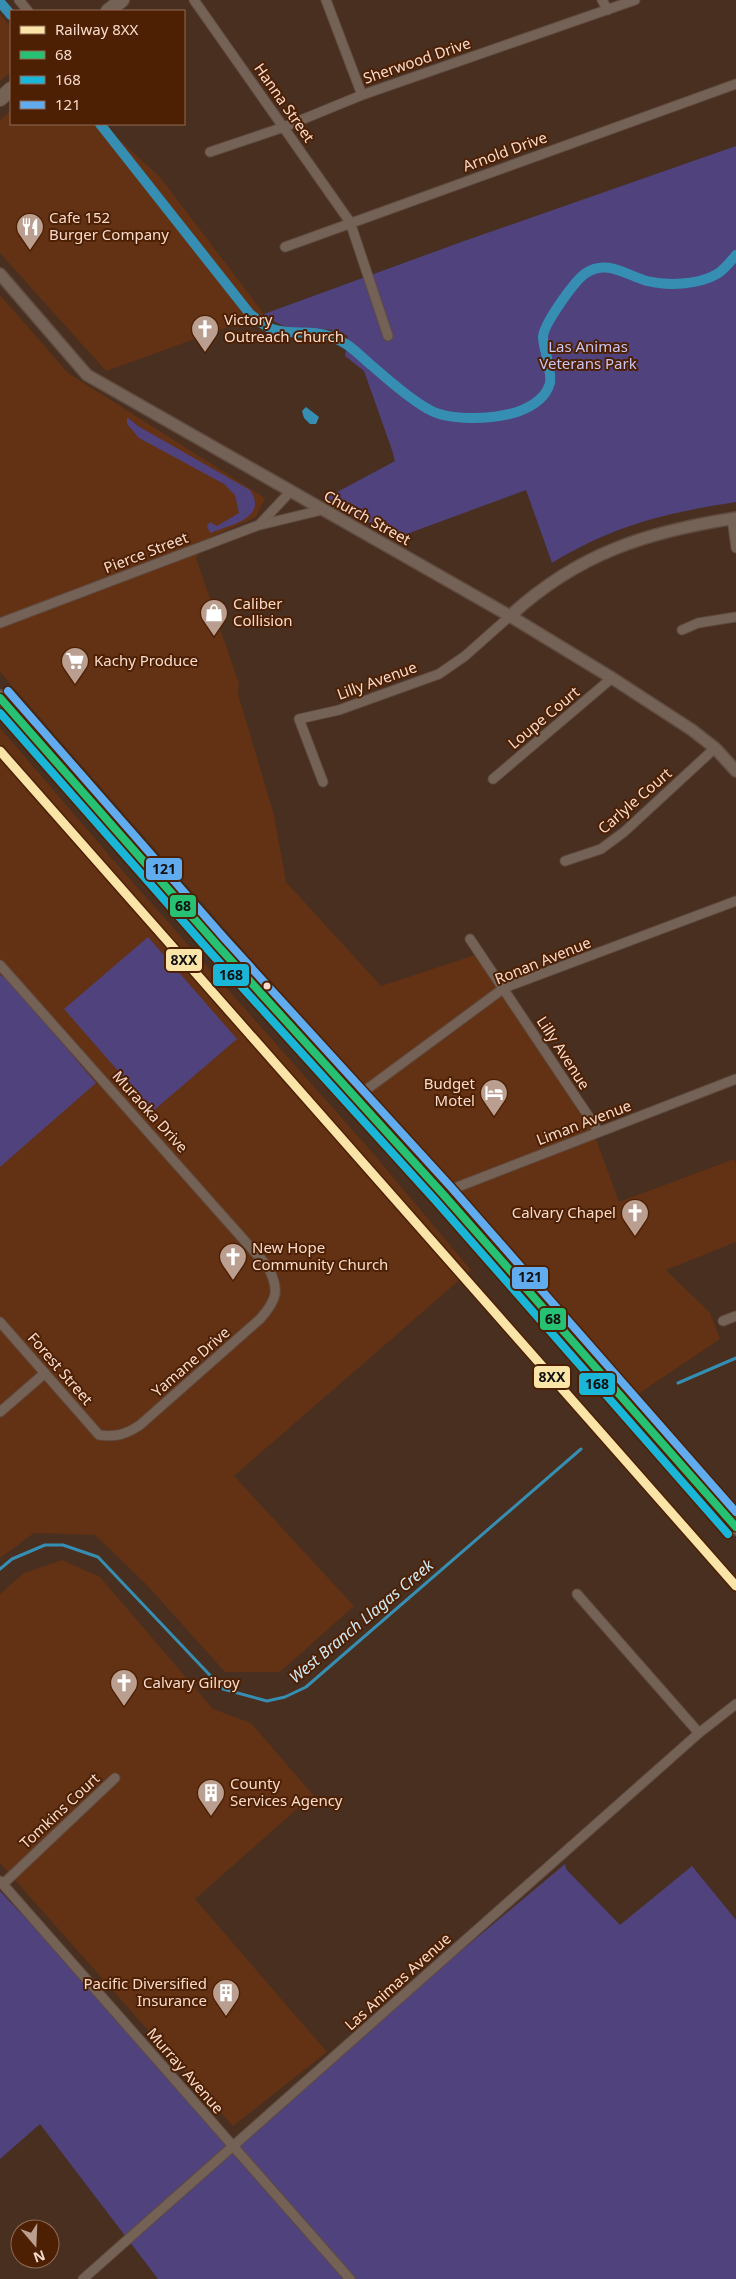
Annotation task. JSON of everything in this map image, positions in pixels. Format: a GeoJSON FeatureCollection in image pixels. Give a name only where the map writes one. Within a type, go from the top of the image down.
{"type":"FeatureCollection","features":[{"type":"Feature","properties":{"kind":"main road"},"geometry":{"type":"LineString","coordinates":[[109,10],[122,0]]}},
{"type":"Feature","properties":{"kind":"main road"},"geometry":{"type":"LineString","coordinates":[[0,99],[10,90]]}},
{"type":"Feature","properties":{"kind":"main road"},"geometry":{"type":"LineString","coordinates":[[0,698],[218,946],[442,1193],[736,1527]]}},
{"type":"Feature","properties":{"kind":"street"},"geometry":{"type":"LineString","coordinates":[[19,0],[27,10]]}},
{"type":"Feature","properties":{"kind":"street","name":"Hanna Street"},"geometry":{"type":"LineString","coordinates":[[194,0],[350,222],[388,336]]}},
{"type":"Feature","properties":{"kind":"street"},"geometry":{"type":"LineString","coordinates":[[326,0],[362,95]]}},
{"type":"Feature","properties":{"kind":"street"},"geometry":{"type":"LineString","coordinates":[[602,0],[608,10]]}},
{"type":"Feature","properties":{"kind":"street","name":"Sherwood Drive"},"geometry":{"type":"LineString","coordinates":[[210,152],[284,127],[362,95],[635,0]]}},
{"type":"Feature","properties":{"kind":"street","name":"Arnold Drive"},"geometry":{"type":"LineString","coordinates":[[284,247],[736,84]]}},
{"type":"Feature","properties":{"kind":"street","name":"Church Street"},"geometry":{"type":"LineString","coordinates":[[0,274],[87,375],[510,616],[612,678],[692,730],[715,748],[736,771]]}},
{"type":"Feature","properties":{"kind":"street","name":"Pierce Street"},"geometry":{"type":"LineString","coordinates":[[0,623],[259,525],[290,492]]}},
{"type":"Feature","properties":{"kind":"street"},"geometry":{"type":"LineString","coordinates":[[259,525],[322,510]]}},
{"type":"Feature","properties":{"kind":"street"},"geometry":{"type":"LineString","coordinates":[[510,616],[560,577],[609,550],[675,528],[734,518],[736,548]]}},
{"type":"Feature","properties":{"kind":"street","name":"Lilly Avenue"},"geometry":{"type":"LineString","coordinates":[[323,782],[299,719],[339,710],[439,674],[465,656],[510,616]]}},
{"type":"Feature","properties":{"kind":"street"},"geometry":{"type":"LineString","coordinates":[[682,630],[698,623],[736,617]]}},
{"type":"Feature","properties":{"kind":"street","name":"Loupe Court"},"geometry":{"type":"LineString","coordinates":[[493,778],[612,678]]}},
{"type":"Feature","properties":{"kind":"street","name":"Carlyle Court"},"geometry":{"type":"LineString","coordinates":[[565,861],[601,849],[624,832],[715,748]]}},
{"type":"Feature","properties":{"kind":"street","name":"Ronan Avenue"},"geometry":{"type":"LineString","coordinates":[[356,1098],[504,988],[736,901]]}},
{"type":"Feature","properties":{"kind":"street","name":"Lilly Avenue"},"geometry":{"type":"LineString","coordinates":[[470,939],[599,1132]]}},
{"type":"Feature","properties":{"kind":"street","name":"Muraoka Drive"},"geometry":{"type":"LineString","coordinates":[[0,965],[198,1185],[268,1267],[275,1280]]}},
{"type":"Feature","properties":{"kind":"street","name":"Liman Avenue"},"geometry":{"type":"LineString","coordinates":[[442,1193],[736,1079]]}},
{"type":"Feature","properties":{"kind":"street","name":"Yamane Drive"},"geometry":{"type":"LineString","coordinates":[[99,1435],[116,1437],[128,1434],[146,1420],[260,1319],[275,1300],[275,1280]]}},
{"type":"Feature","properties":{"kind":"street"},"geometry":{"type":"LineString","coordinates":[[723,1321],[736,1316]]}},
{"type":"Feature","properties":{"kind":"street","name":"Forest Street"},"geometry":{"type":"LineString","coordinates":[[0,1322],[99,1435]]}},
{"type":"Feature","properties":{"kind":"street"},"geometry":{"type":"LineString","coordinates":[[0,1412],[45,1373]]}},
{"type":"Feature","properties":{"kind":"street"},"geometry":{"type":"LineString","coordinates":[[577,1594],[699,1733]]}},
{"type":"Feature","properties":{"kind":"street","name":"Las Animas Avenue"},"geometry":{"type":"LineString","coordinates":[[83,2279],[734,1703]]}},
{"type":"Feature","properties":{"kind":"street","name":"Tomkins Court"},"geometry":{"type":"LineString","coordinates":[[1,1882],[115,1778]]}},
{"type":"Feature","properties":{"kind":"street","name":"Murray Avenue"},"geometry":{"type":"LineString","coordinates":[[1,1882],[350,2279]]}},
{"type":"Feature","properties":{"kind":"shaded area"},"geometry":{"type":"Polygon","coordinates":[[[0,14],[10,27],[10,73],[0,81],[0,14]]]}},
{"type":"Feature","properties":{"kind":"shaded area"},"geometry":{"type":"Polygon","coordinates":[[[10,112],[10,125],[103,125],[160,177],[264,314],[106,371],[0,253],[0,120],[10,112]]]}},
{"type":"Feature","properties":{"kind":"shaded area"},"geometry":{"type":"Polygon","coordinates":[[[0,295],[68,373],[265,498],[256,517],[211,537],[196,558],[239,684],[238,694],[274,815],[286,882],[381,986],[475,955],[499,986],[596,1139],[619,1202],[734,1159],[736,1165],[736,1242],[666,1270],[710,1313],[720,1339],[638,1394],[246,953],[0,672],[0,295]]]}},
{"type":"Feature","properties":{"kind":"shaded area"},"geometry":{"type":"Polygon","coordinates":[[[0,728],[122,870],[371,1151],[471,1270],[234,1476],[354,1606],[280,1672],[225,1672],[148,1586],[95,1535],[34,1533],[0,1558],[0,728]]]}},
{"type":"Feature","properties":{"kind":"shaded area"},"geometry":{"type":"Polygon","coordinates":[[[62,1560],[100,1577],[213,1709],[251,1723],[313,1795],[195,1899],[327,2052],[233,2126],[0,1863],[0,1594],[24,1573],[62,1560]]]}},
{"type":"Feature","properties":{"kind":"green space","name":"Las Animas Veterans Park"},"geometry":{"type":"Polygon","coordinates":[[[736,146],[736,502],[641,522],[597,539],[552,563],[526,490],[396,538],[326,498],[395,461],[392,450],[364,371],[345,356],[348,336],[327,329],[286,327],[264,314],[464,241],[736,146]]]}},
{"type":"Feature","properties":{"kind":"green space"},"geometry":{"type":"Polygon","coordinates":[[[127,417],[138,426],[250,490],[255,500],[255,507],[251,514],[245,519],[210,533],[207,526],[210,522],[217,526],[239,513],[235,495],[224,484],[139,438],[127,424],[127,417]]]}},
{"type":"Feature","properties":{"kind":"green space"},"geometry":{"type":"Polygon","coordinates":[[[148,937],[237,1039],[153,1111],[64,1009],[148,937]]]}},
{"type":"Feature","properties":{"kind":"green space"},"geometry":{"type":"Polygon","coordinates":[[[0,975],[9,981],[96,1083],[0,1167],[0,975]]]}},
{"type":"Feature","properties":{"kind":"green space"},"geometry":{"type":"Polygon","coordinates":[[[565,1864],[566,1869],[620,1925],[692,1866],[736,1920],[736,2279],[158,2279],[40,2124],[0,2159],[0,1891],[128,2027],[228,2146],[565,1864]]]}},
{"type":"Feature","properties":{"kind":"water"},"geometry":{"type":"Polygon","coordinates":[[[306,407],[319,417],[316,424],[310,424],[304,418],[302,411],[306,407]]]}},
{"type":"Feature","properties":{"kind":"waterway"},"geometry":{"type":"LineString","coordinates":[[0,2],[10,14]]}},
{"type":"Feature","properties":{"kind":"waterway"},"geometry":{"type":"LineString","coordinates":[[101,125],[250,314],[263,324],[279,331],[317,333],[338,339],[353,349],[413,400],[428,409],[448,416],[485,418],[517,412],[537,401],[545,393],[550,383],[550,378],[543,338],[544,332],[574,284],[586,273],[594,269],[609,268],[647,281],[664,284],[682,284],[709,278],[717,274],[736,255]]}},
{"type":"Feature","properties":{"kind":"waterway","name":"West Branch Llagas Creek"},"geometry":{"type":"LineString","coordinates":[[678,1383],[736,1358]]}},
{"type":"Feature","properties":{"kind":"waterway","name":"West Branch Llagas Creek"},"geometry":{"type":"LineString","coordinates":[[0,1569],[12,1559],[45,1545],[63,1545],[98,1557],[223,1689],[267,1701],[285,1697],[306,1687],[581,1449]]}},
{"type":"Feature","properties":{"kind":"rail line","name":"8XX"},"geometry":{"type":"LineString","coordinates":[[0,751],[736,1586]]}},
{"type":"Feature","properties":{"kind":"transit line","name":"121"},"geometry":{"type":"LineString","coordinates":[[8,691],[225,939],[450,1186],[736,1512]]}},
{"type":"Feature","properties":{"kind":"transit line","name":"68"},"geometry":{"type":"LineString","coordinates":[[0,698],[218,946],[442,1193],[736,1527]]}},
{"type":"Feature","properties":{"kind":"transit line","name":"168"},"geometry":{"type":"LineString","coordinates":[[0,713],[211,953],[435,1200],[728,1534]]}},
{"type":"Feature","properties":{"kind":"place","name":"Cafe 152 Burger Company"},"geometry":{"type":"Point","coordinates":[30,251]}},
{"type":"Feature","properties":{"kind":"place","name":"Victory Outreach Church"},"geometry":{"type":"Point","coordinates":[205,353]}},
{"type":"Feature","properties":{"kind":"place","name":"Caliber Collision"},"geometry":{"type":"Point","coordinates":[214,637]}},
{"type":"Feature","properties":{"kind":"place","name":"Kachy Produce"},"geometry":{"type":"Point","coordinates":[75,685]}},
{"type":"Feature","properties":{"kind":"place","name":"Budget Motel"},"geometry":{"type":"Point","coordinates":[494,1117]}},
{"type":"Feature","properties":{"kind":"place","name":"Calvary Chapel"},"geometry":{"type":"Point","coordinates":[635,1237]}},
{"type":"Feature","properties":{"kind":"place","name":"New Hope Community Church"},"geometry":{"type":"Point","coordinates":[233,1281]}},
{"type":"Feature","properties":{"kind":"place","name":"Calvary Gilroy"},"geometry":{"type":"Point","coordinates":[124,1707]}},
{"type":"Feature","properties":{"kind":"place","name":"County Services Agency"},"geometry":{"type":"Point","coordinates":[211,1817]}},
{"type":"Feature","properties":{"kind":"place","name":"Pacific Diversified Insurance"},"geometry":{"type":"Point","coordinates":[226,2017]}}]}
